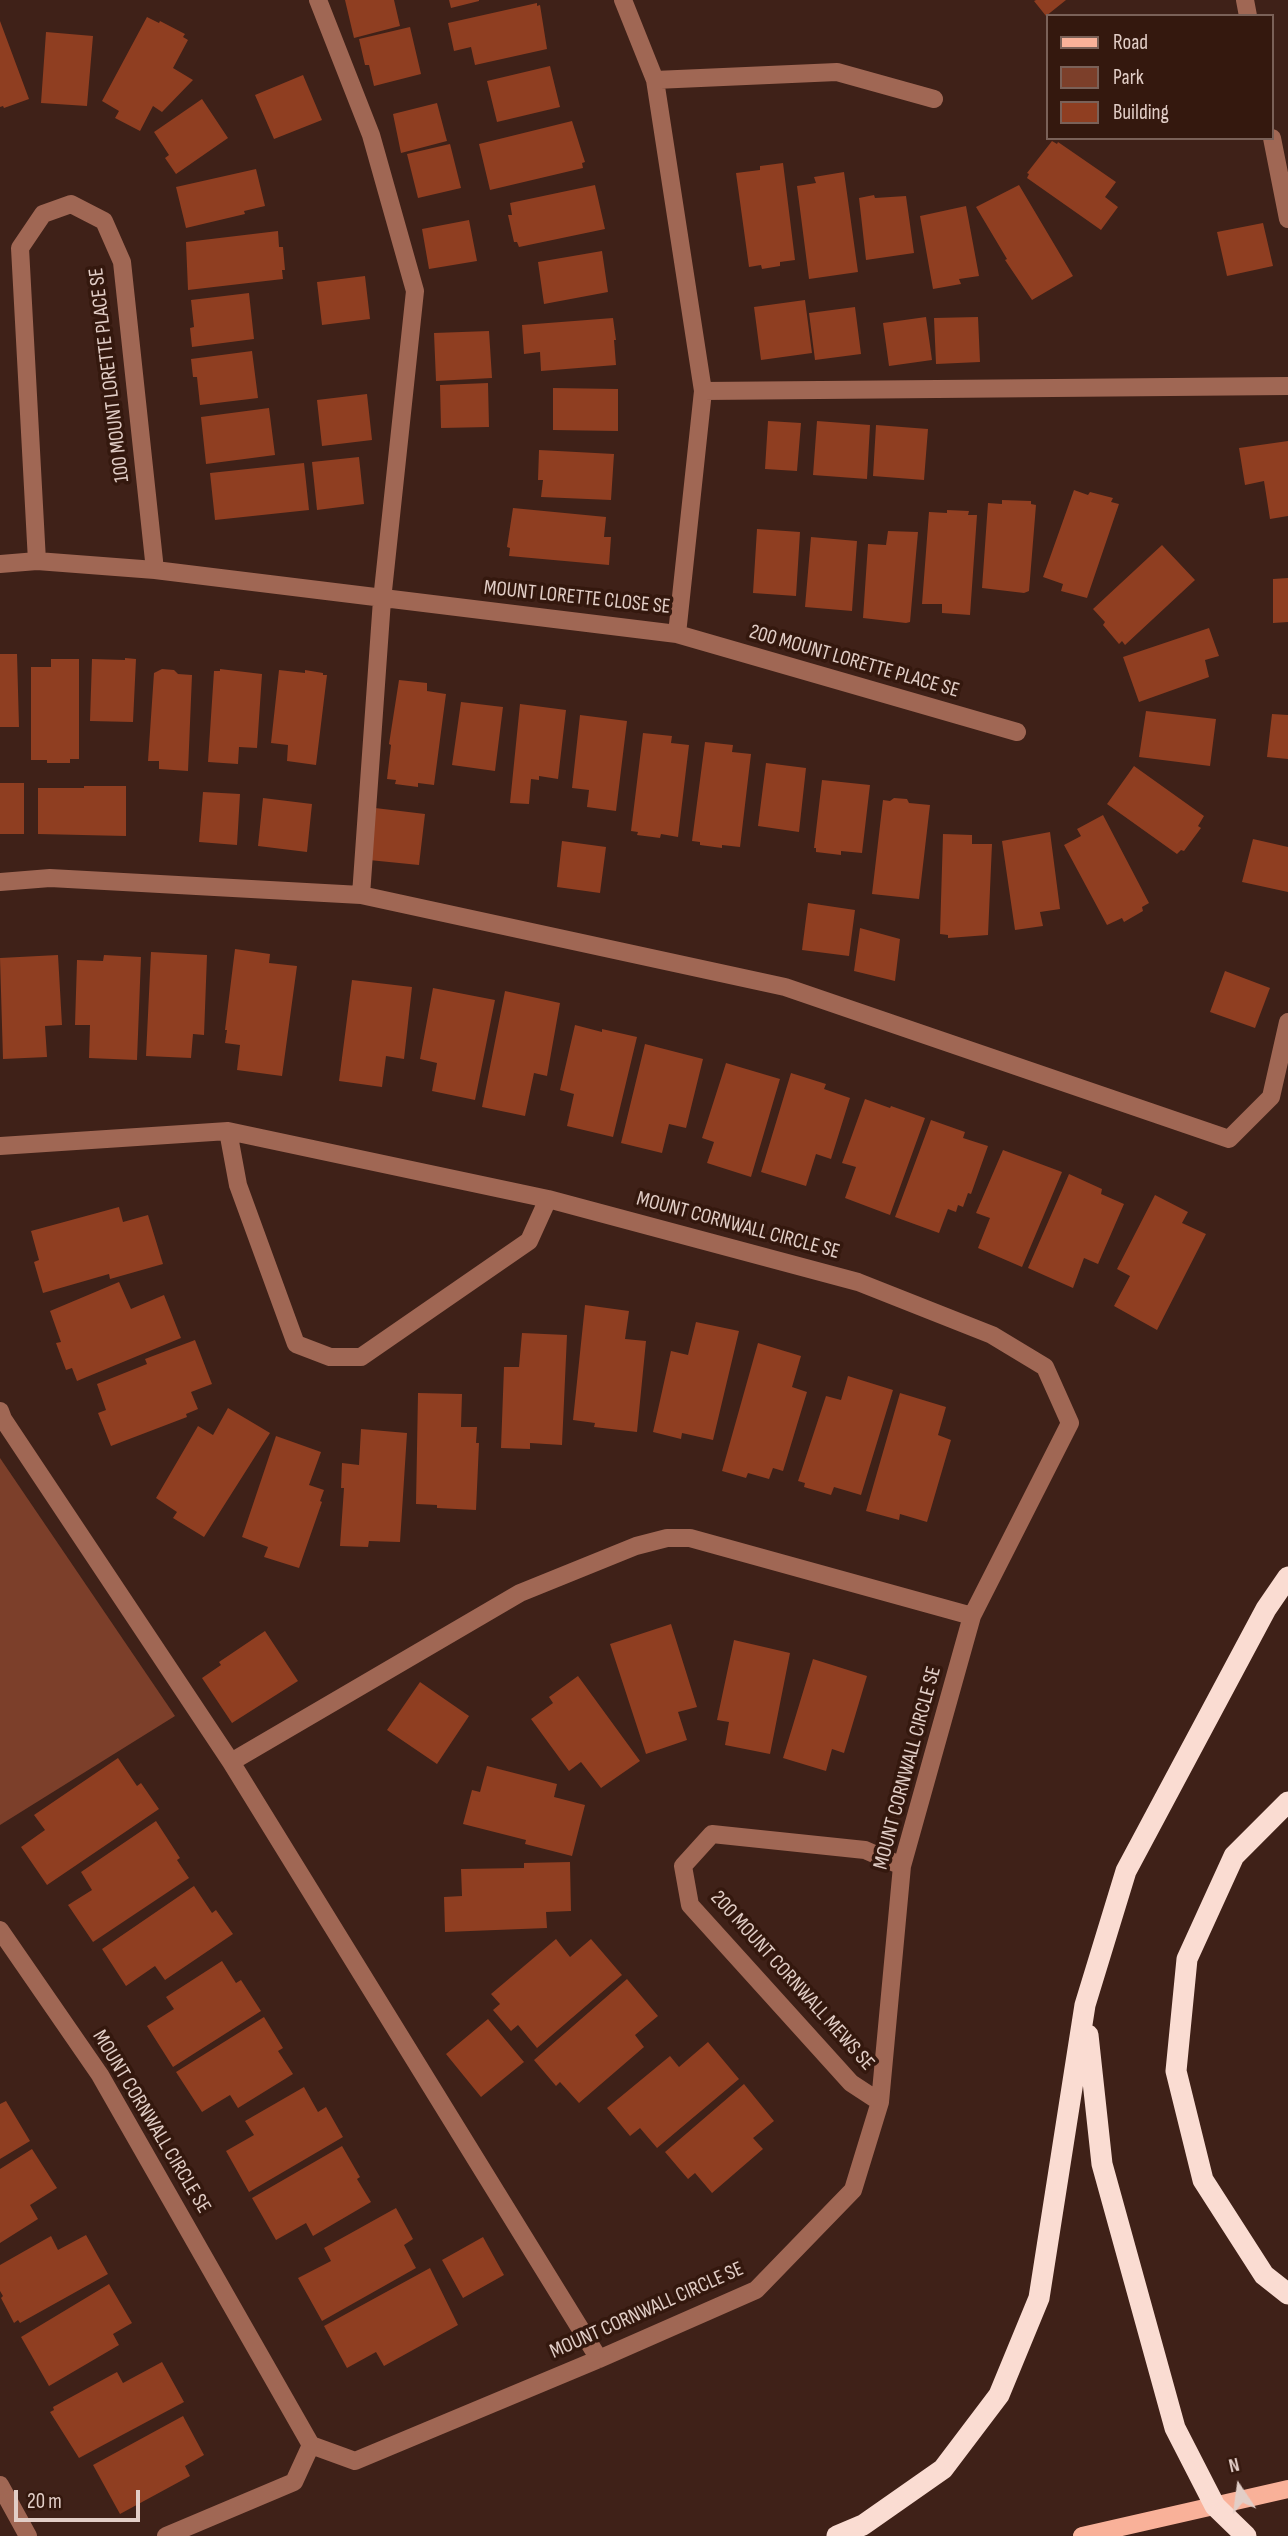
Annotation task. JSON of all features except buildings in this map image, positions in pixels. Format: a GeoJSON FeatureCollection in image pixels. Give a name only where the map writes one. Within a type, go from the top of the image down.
{"type":"FeatureCollection","features":[{"type":"Feature","properties":{"kind":"highway"},"geometry":{"type":"LineString","coordinates":[[837,2536],[863,2525],[943,2469],[999,2395],[1039,2298],[1085,2005],[1126,1871],[1266,1609],[1288,1577]]}},
{"type":"Feature","properties":{"kind":"highway"},"geometry":{"type":"LineString","coordinates":[[1288,1802],[1234,1856],[1187,1959],[1176,2071],[1202,2180],[1264,2275],[1288,2294]]}},
{"type":"Feature","properties":{"kind":"highway"},"geometry":{"type":"LineString","coordinates":[[1085,2005],[1102,2164],[1175,2428],[1215,2506],[1246,2536]]}},
{"type":"Feature","properties":{"kind":"main road"},"geometry":{"type":"LineString","coordinates":[[1082,2536],[1288,2489]]}},
{"type":"Feature","properties":{"kind":"street"},"geometry":{"type":"LineString","coordinates":[[318,0],[371,135],[415,291],[383,600],[360,895]]}},
{"type":"Feature","properties":{"kind":"street","name":"MOUNT LORETTE CLOSE SE"},"geometry":{"type":"LineString","coordinates":[[0,564],[37,561],[155,569],[383,600],[677,634],[703,391],[655,80],[622,0]]}},
{"type":"Feature","properties":{"kind":"street"},"geometry":{"type":"LineString","coordinates":[[655,80],[836,72],[934,99]]}},
{"type":"Feature","properties":{"kind":"street"},"geometry":{"type":"LineString","coordinates":[[1272,140],[1288,219]]}},
{"type":"Feature","properties":{"kind":"street","name":"100 MOUNT LORETTE PLACE SE"},"geometry":{"type":"LineString","coordinates":[[37,561],[20,248],[43,214],[71,204],[104,221],[122,262],[155,569]]}},
{"type":"Feature","properties":{"kind":"street"},"geometry":{"type":"LineString","coordinates":[[703,391],[1288,386]]}},
{"type":"Feature","properties":{"kind":"street","name":"200 MOUNT LORETTE PLACE SE"},"geometry":{"type":"LineString","coordinates":[[677,634],[1017,733]]}},
{"type":"Feature","properties":{"kind":"street"},"geometry":{"type":"LineString","coordinates":[[0,882],[50,878],[360,895],[785,987],[1229,1139],[1271,1097],[1288,1022]]}},
{"type":"Feature","properties":{"kind":"street"},"geometry":{"type":"LineString","coordinates":[[228,1130],[238,1185],[296,1344],[330,1357],[360,1357],[529,1241],[548,1199]]}},
{"type":"Feature","properties":{"kind":"street","name":"MOUNT CORNWALL CIRCLE SE"},"geometry":{"type":"LineString","coordinates":[[0,1146],[228,1130],[548,1199],[858,1282],[992,1335],[1045,1367],[1070,1423],[972,1616],[902,1866],[880,2102],[853,2190],[756,2290],[355,2461],[311,2445],[100,2075],[0,1930]]}},
{"type":"Feature","properties":{"kind":"street"},"geometry":{"type":"LineString","coordinates":[[0,1411],[231,1762],[599,2359]]}},
{"type":"Feature","properties":{"kind":"street"},"geometry":{"type":"LineString","coordinates":[[231,1762],[520,1592],[636,1545],[667,1538],[690,1538],[972,1616]]}},
{"type":"Feature","properties":{"kind":"street","name":"200 MOUNT CORNWALL MEWS SE"},"geometry":{"type":"LineString","coordinates":[[880,2102],[851,2083],[690,1905],[683,1866],[712,1834],[865,1850],[902,1866]]}},
{"type":"Feature","properties":{"kind":"street"},"geometry":{"type":"LineString","coordinates":[[166,2536],[294,2482],[311,2445]]}},
{"type":"Feature","properties":{"kind":"street"},"geometry":{"type":"LineString","coordinates":[[0,2485],[28,2536]]}},
{"type":"Feature","properties":{"kind":"green space"},"geometry":{"type":"Polygon","coordinates":[[[0,1458],[175,1716],[0,1825],[0,1458]]]}}]}
